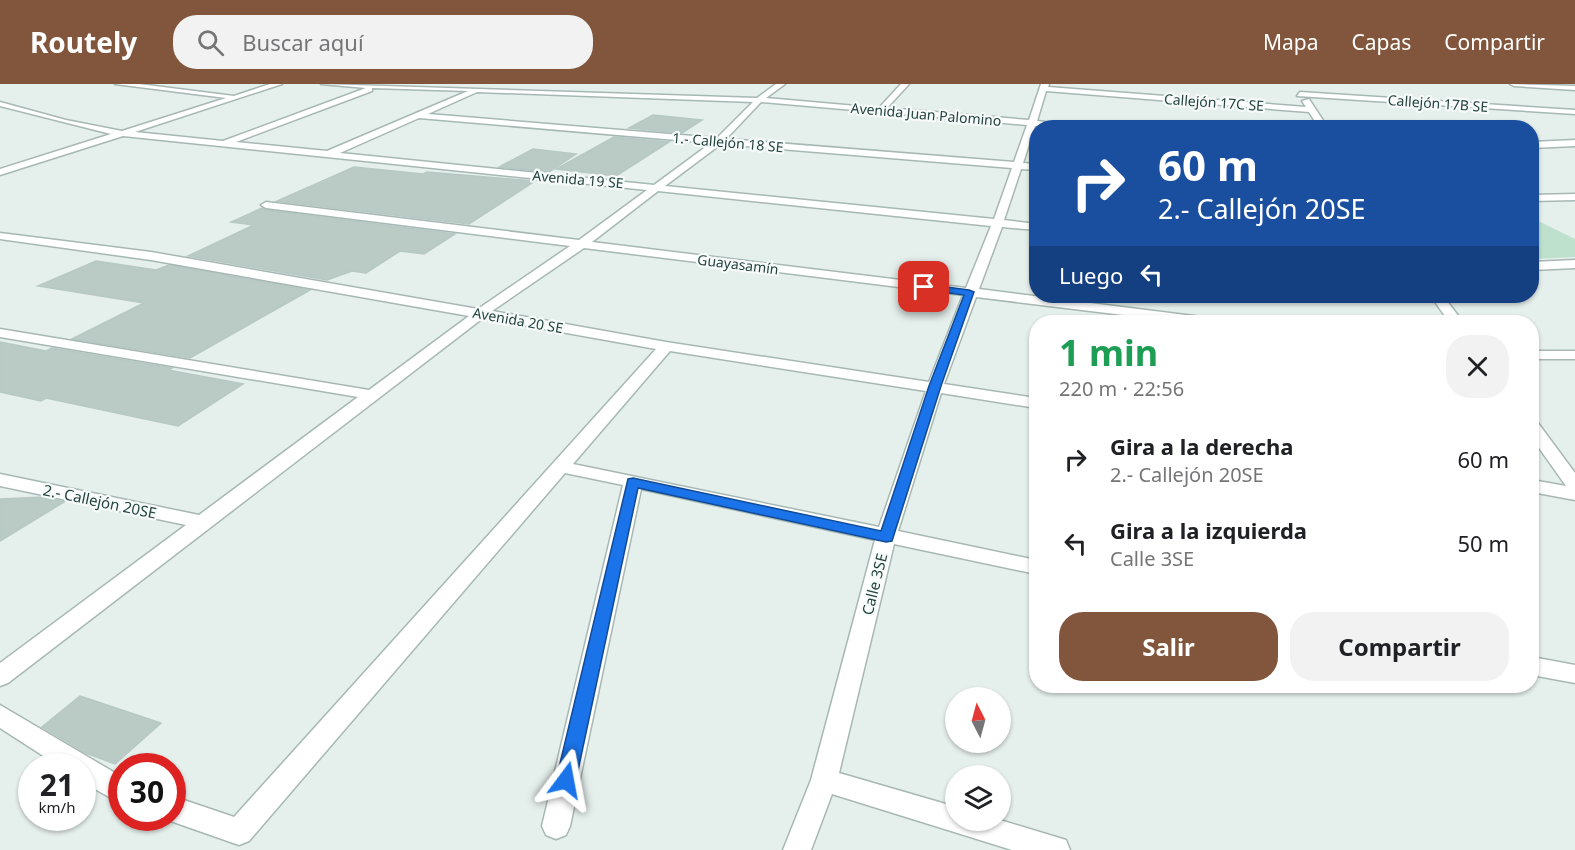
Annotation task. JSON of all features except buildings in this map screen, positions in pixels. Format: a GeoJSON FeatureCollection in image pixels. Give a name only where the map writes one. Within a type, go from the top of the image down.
{"type":"FeatureCollection","features":[{"type":"Feature","properties":{"kind":"street"},"geometry":{"type":"LineString","coordinates":[[119,84],[238,96]]}},
{"type":"Feature","properties":{"kind":"street"},"geometry":{"type":"LineString","coordinates":[[0,172],[278,84]]}},
{"type":"Feature","properties":{"kind":"street","name":"Avenida Juan Palomino"},"geometry":{"type":"LineString","coordinates":[[325,84],[759,100],[1029,123]]}},
{"type":"Feature","properties":{"kind":"street"},"geometry":{"type":"LineString","coordinates":[[607,93],[620,84]]}},
{"type":"Feature","properties":{"kind":"street"},"geometry":{"type":"LineString","coordinates":[[0,676],[201,522],[481,313],[659,187],[719,141],[759,100],[781,84]]}},
{"type":"Feature","properties":{"kind":"street"},"geometry":{"type":"LineString","coordinates":[[881,110],[905,84]]}},
{"type":"Feature","properties":{"kind":"street"},"geometry":{"type":"LineString","coordinates":[[1295,84],[1319,120]]}},
{"type":"Feature","properties":{"kind":"street"},"geometry":{"type":"LineString","coordinates":[[1514,84],[1575,88]]}},
{"type":"Feature","properties":{"kind":"street"},"geometry":{"type":"LineString","coordinates":[[222,144],[376,86]]}},
{"type":"Feature","properties":{"kind":"street","name":"Callejón 17C SE"},"geometry":{"type":"LineString","coordinates":[[1044,87],[1170,95],[1312,110]]}},
{"type":"Feature","properties":{"kind":"street","name":"Calle 3SE"},"geometry":{"type":"LineString","coordinates":[[1035,120],[1044,87]]}},
{"type":"Feature","properties":{"kind":"street"},"geometry":{"type":"LineString","coordinates":[[326,156],[480,89]]}},
{"type":"Feature","properties":{"kind":"street","name":"Callejón 17B SE"},"geometry":{"type":"LineString","coordinates":[[1300,94],[1575,112]]}},
{"type":"Feature","properties":{"kind":"street","name":"Avenida 19 SE"},"geometry":{"type":"LineString","coordinates":[[0,104],[65,122],[120,133],[326,156],[659,187],[1029,226]]}},
{"type":"Feature","properties":{"kind":"street","name":"1.- Callejón 18 SE"},"geometry":{"type":"LineString","coordinates":[[419,116],[1028,166]]}},
{"type":"Feature","properties":{"kind":"street"},"geometry":{"type":"LineString","coordinates":[[1539,145],[1575,143]]}},
{"type":"Feature","properties":{"kind":"street","name":"Calle 3SE"},"geometry":{"type":"LineString","coordinates":[[797,850],[824,780],[886,537],[935,386],[969,292],[998,223],[1028,166]]}},
{"type":"Feature","properties":{"kind":"street"},"geometry":{"type":"LineString","coordinates":[[1539,198],[1575,197]]}},
{"type":"Feature","properties":{"kind":"street","name":"Guayasamín"},"geometry":{"type":"LineString","coordinates":[[266,205],[1029,299]]}},
{"type":"Feature","properties":{"kind":"street","name":"Avenida 20 SE"},"geometry":{"type":"LineString","coordinates":[[0,236],[151,256],[666,346],[1029,402]]}},
{"type":"Feature","properties":{"kind":"street"},"geometry":{"type":"LineString","coordinates":[[1539,266],[1573,265]]}},
{"type":"Feature","properties":{"kind":"street","name":"Guayasamín"},"geometry":{"type":"LineString","coordinates":[[1057,303],[1154,315]]}},
{"type":"Feature","properties":{"kind":"street"},"geometry":{"type":"LineString","coordinates":[[0,333],[373,395]]}},
{"type":"Feature","properties":{"kind":"street"},"geometry":{"type":"LineString","coordinates":[[186,814],[239,832],[558,466],[666,346]]}},
{"type":"Feature","properties":{"kind":"street"},"geometry":{"type":"LineString","coordinates":[[1539,356],[1575,355]]}},
{"type":"Feature","properties":{"kind":"street"},"geometry":{"type":"LineString","coordinates":[[1539,437],[1575,486]]}},
{"type":"Feature","properties":{"kind":"street"},"geometry":{"type":"LineString","coordinates":[[558,466],[1029,566]]}},
{"type":"Feature","properties":{"kind":"street","name":"2.- Callejón 20SE"},"geometry":{"type":"LineString","coordinates":[[0,480],[201,522]]}},
{"type":"Feature","properties":{"kind":"street"},"geometry":{"type":"LineString","coordinates":[[556,826],[633,482]]}},
{"type":"Feature","properties":{"kind":"street"},"geometry":{"type":"LineString","coordinates":[[1539,487],[1575,494]]}},
{"type":"Feature","properties":{"kind":"street"},"geometry":{"type":"LineString","coordinates":[[1539,667],[1575,674]]}},
{"type":"Feature","properties":{"kind":"street"},"geometry":{"type":"LineString","coordinates":[[0,715],[59,753]]}},
{"type":"Feature","properties":{"kind":"street"},"geometry":{"type":"LineString","coordinates":[[824,780],[945,816]]}},
{"type":"Feature","properties":{"kind":"street"},"geometry":{"type":"LineString","coordinates":[[993,831],[1056,850]]}},
{"type":"Feature","properties":{"kind":"green space"},"geometry":{"type":"Polygon","coordinates":[[[1539,221],[1575,239],[1575,257],[1539,259],[1539,221]]]}},
{"type":"Feature","properties":{"kind":"route"},"geometry":{"type":"LineString","coordinates":[[566,780],[633,482],[886,537],[935,386],[969,292],[924,287]]}}]}
